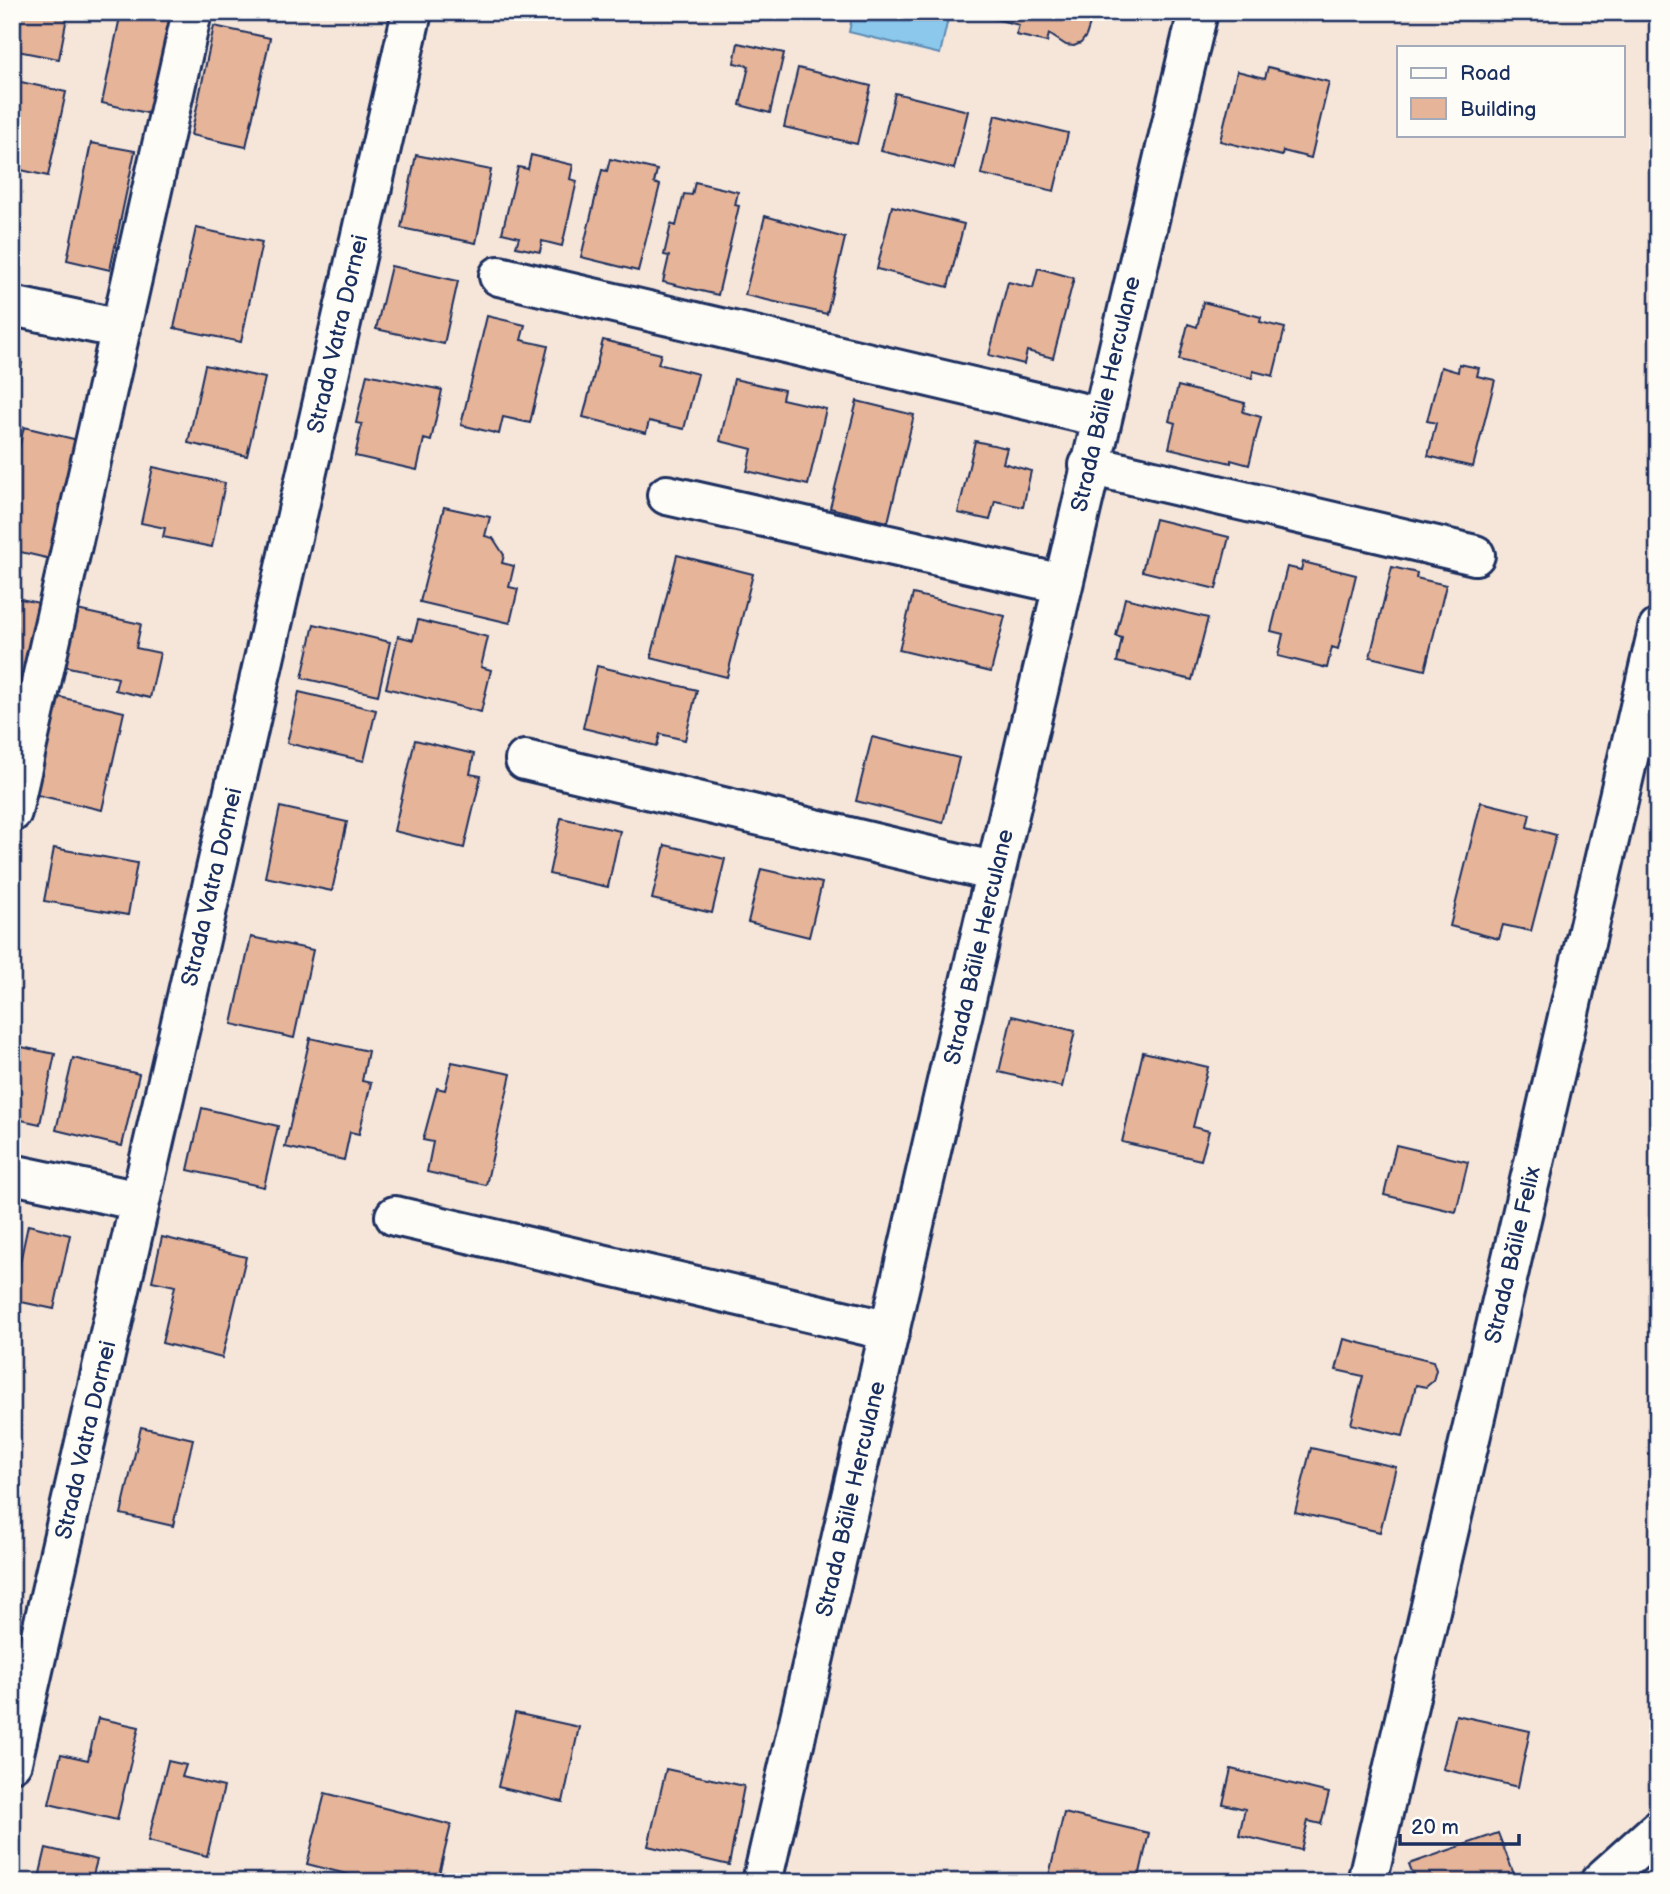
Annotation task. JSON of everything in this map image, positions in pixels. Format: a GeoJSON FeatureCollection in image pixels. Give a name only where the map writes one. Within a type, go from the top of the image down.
{"type":"FeatureCollection","features":[{"type":"Feature","properties":{"kind":"street"},"geometry":{"type":"LineString","coordinates":[[12,812],[192,12]]}},
{"type":"Feature","properties":{"kind":"street","name":"Strada Vatra Dornei"},"geometry":{"type":"LineString","coordinates":[[12,1762],[412,12]]}},
{"type":"Feature","properties":{"kind":"street","name":"Strada Băile Herculane"},"geometry":{"type":"LineString","coordinates":[[762,1882],[1100,417],[1198,12]]}},
{"type":"Feature","properties":{"kind":"street"},"geometry":{"type":"LineString","coordinates":[[499,276],[1100,417]]}},
{"type":"Feature","properties":{"kind":"street"},"geometry":{"type":"LineString","coordinates":[[12,306],[121,329]]}},
{"type":"Feature","properties":{"kind":"street"},"geometry":{"type":"LineString","coordinates":[[1089,465],[1475,555]]}},
{"type":"Feature","properties":{"kind":"street"},"geometry":{"type":"LineString","coordinates":[[667,495],[1062,584]]}},
{"type":"Feature","properties":{"kind":"street","name":"Strada Băile Felix"},"geometry":{"type":"LineString","coordinates":[[1367,1882],[1658,629]]}},
{"type":"Feature","properties":{"kind":"street"},"geometry":{"type":"LineString","coordinates":[[525,760],[996,872]]}},
{"type":"Feature","properties":{"kind":"street"},"geometry":{"type":"LineString","coordinates":[[12,1174],[140,1202]]}},
{"type":"Feature","properties":{"kind":"street"},"geometry":{"type":"LineString","coordinates":[[395,1216],[890,1331]]}},
{"type":"Feature","properties":{"kind":"street"},"geometry":{"type":"LineString","coordinates":[[1600,1882],[1658,1830]]}},
{"type":"Feature","properties":{"kind":"water"},"geometry":{"type":"Polygon","coordinates":[[[853,12],[918,12],[948,19],[940,54],[849,32],[853,12]]]}},
{"type":"Feature","properties":{"kind":"building"},"geometry":{"type":"Polygon","coordinates":[[[12,12],[68,12],[59,59],[12,50],[12,12]]]}},
{"type":"Feature","properties":{"kind":"building"},"geometry":{"type":"Polygon","coordinates":[[[121,12],[178,12],[156,115],[102,103],[121,12]]]}},
{"type":"Feature","properties":{"kind":"building"},"geometry":{"type":"Polygon","coordinates":[[[984,12],[1094,12],[1086,36],[1081,43],[1074,46],[1066,45],[1049,34],[1047,42],[1016,35],[1019,25],[983,16],[984,12]]]}},
{"type":"Feature","properties":{"kind":"building"},"geometry":{"type":"Polygon","coordinates":[[[214,26],[270,38],[246,147],[191,135],[214,26]]]}},
{"type":"Feature","properties":{"kind":"building"},"geometry":{"type":"Polygon","coordinates":[[[738,43],[784,53],[770,113],[740,105],[749,66],[734,63],[738,43]]]}},
{"type":"Feature","properties":{"kind":"building"},"geometry":{"type":"Polygon","coordinates":[[[1268,67],[1329,82],[1311,158],[1283,151],[1282,156],[1220,141],[1237,71],[1265,78],[1268,67]]]}},
{"type":"Feature","properties":{"kind":"building"},"geometry":{"type":"Polygon","coordinates":[[[798,68],[871,86],[857,144],[784,127],[798,68]]]}},
{"type":"Feature","properties":{"kind":"building"},"geometry":{"type":"Polygon","coordinates":[[[12,80],[66,92],[48,176],[12,168],[12,80]]]}},
{"type":"Feature","properties":{"kind":"building"},"geometry":{"type":"Polygon","coordinates":[[[895,93],[968,111],[954,169],[881,151],[895,93]]]}},
{"type":"Feature","properties":{"kind":"building"},"geometry":{"type":"Polygon","coordinates":[[[995,115],[1068,133],[1054,191],[981,174],[995,115]]]}},
{"type":"Feature","properties":{"kind":"building"},"geometry":{"type":"Polygon","coordinates":[[[91,143],[135,151],[110,270],[67,260],[91,143]]]}},
{"type":"Feature","properties":{"kind":"building"},"geometry":{"type":"Polygon","coordinates":[[[416,155],[491,170],[476,243],[401,228],[416,155]]]}},
{"type":"Feature","properties":{"kind":"building"},"geometry":{"type":"Polygon","coordinates":[[[531,155],[573,165],[570,179],[577,181],[562,246],[542,241],[540,252],[516,247],[519,237],[502,233],[518,167],[528,169],[531,155]]]}},
{"type":"Feature","properties":{"kind":"building"},"geometry":{"type":"Polygon","coordinates":[[[610,159],[657,170],[654,183],[660,185],[638,271],[581,257],[602,170],[607,171],[610,159]]]}},
{"type":"Feature","properties":{"kind":"building"},"geometry":{"type":"Polygon","coordinates":[[[695,182],[738,192],[735,205],[739,206],[718,295],[663,282],[669,256],[664,255],[671,224],[676,226],[684,194],[692,195],[695,182]]]}},
{"type":"Feature","properties":{"kind":"building"},"geometry":{"type":"Polygon","coordinates":[[[892,206],[964,224],[948,287],[877,269],[892,206]]]}},
{"type":"Feature","properties":{"kind":"building"},"geometry":{"type":"Polygon","coordinates":[[[765,216],[845,238],[827,314],[745,295],[765,216]]]}},
{"type":"Feature","properties":{"kind":"building"},"geometry":{"type":"Polygon","coordinates":[[[196,228],[262,242],[241,342],[174,328],[196,228]]]}},
{"type":"Feature","properties":{"kind":"building"},"geometry":{"type":"Polygon","coordinates":[[[391,266],[458,281],[444,344],[376,329],[391,266]]]}},
{"type":"Feature","properties":{"kind":"building"},"geometry":{"type":"Polygon","coordinates":[[[1038,268],[1074,278],[1053,358],[1027,351],[1024,364],[989,355],[1008,282],[1033,288],[1038,268]]]}},
{"type":"Feature","properties":{"kind":"building"},"geometry":{"type":"Polygon","coordinates":[[[1203,302],[1261,317],[1260,322],[1285,328],[1273,376],[1253,371],[1252,378],[1179,360],[1188,324],[1197,327],[1203,302]]]}},
{"type":"Feature","properties":{"kind":"building"},"geometry":{"type":"Polygon","coordinates":[[[487,316],[525,325],[521,340],[548,346],[530,423],[503,417],[499,434],[461,425],[487,316]]]}},
{"type":"Feature","properties":{"kind":"building"},"geometry":{"type":"Polygon","coordinates":[[[603,340],[661,354],[658,364],[698,374],[684,429],[649,421],[646,433],[583,417],[603,340]]]}},
{"type":"Feature","properties":{"kind":"building"},"geometry":{"type":"Polygon","coordinates":[[[12,361],[22,363],[12,404],[12,361]]]}},
{"type":"Feature","properties":{"kind":"building"},"geometry":{"type":"Polygon","coordinates":[[[1459,364],[1479,368],[1477,376],[1495,380],[1473,467],[1428,456],[1436,423],[1427,421],[1441,367],[1458,372],[1459,364]]]}},
{"type":"Feature","properties":{"kind":"building"},"geometry":{"type":"Polygon","coordinates":[[[205,365],[265,378],[247,456],[188,443],[205,365]]]}},
{"type":"Feature","properties":{"kind":"building"},"geometry":{"type":"Polygon","coordinates":[[[367,374],[442,390],[431,441],[424,439],[417,470],[355,456],[362,424],[356,423],[367,374]]]}},
{"type":"Feature","properties":{"kind":"building"},"geometry":{"type":"Polygon","coordinates":[[[734,379],[784,390],[782,399],[826,409],[808,485],[747,471],[752,449],[720,441],[734,379]]]}},
{"type":"Feature","properties":{"kind":"building"},"geometry":{"type":"Polygon","coordinates":[[[1178,386],[1245,403],[1243,412],[1261,417],[1249,465],[1169,448],[1175,423],[1169,421],[1178,386]]]}},
{"type":"Feature","properties":{"kind":"building"},"geometry":{"type":"Polygon","coordinates":[[[857,401],[914,415],[888,522],[830,508],[857,401]]]}},
{"type":"Feature","properties":{"kind":"building"},"geometry":{"type":"Polygon","coordinates":[[[24,427],[82,441],[55,560],[12,550],[12,477],[24,427]]]}},
{"type":"Feature","properties":{"kind":"building"},"geometry":{"type":"Polygon","coordinates":[[[975,441],[1007,448],[1003,463],[1031,471],[1023,507],[995,501],[990,520],[958,513],[975,441]]]}},
{"type":"Feature","properties":{"kind":"building"},"geometry":{"type":"Polygon","coordinates":[[[153,467],[225,483],[212,547],[163,537],[165,528],[141,523],[153,467]]]}},
{"type":"Feature","properties":{"kind":"building"},"geometry":{"type":"Polygon","coordinates":[[[444,507],[490,517],[485,536],[493,538],[504,555],[502,563],[514,566],[509,587],[518,589],[510,623],[420,602],[444,507]]]}},
{"type":"Feature","properties":{"kind":"building"},"geometry":{"type":"Polygon","coordinates":[[[1155,519],[1229,537],[1216,589],[1142,571],[1155,519]]]}},
{"type":"Feature","properties":{"kind":"building"},"geometry":{"type":"Polygon","coordinates":[[[677,555],[753,574],[727,677],[651,658],[677,555]]]}},
{"type":"Feature","properties":{"kind":"building"},"geometry":{"type":"Polygon","coordinates":[[[1303,562],[1356,575],[1338,649],[1332,647],[1327,668],[1278,656],[1283,634],[1271,631],[1287,567],[1301,570],[1303,562]]]}},
{"type":"Feature","properties":{"kind":"building"},"geometry":{"type":"Polygon","coordinates":[[[1392,567],[1417,573],[1416,578],[1446,585],[1425,670],[1370,657],[1392,567]]]}},
{"type":"Feature","properties":{"kind":"building"},"geometry":{"type":"Polygon","coordinates":[[[913,594],[1005,616],[991,672],[899,650],[913,594]]]}},
{"type":"Feature","properties":{"kind":"building"},"geometry":{"type":"Polygon","coordinates":[[[12,597],[43,604],[15,721],[12,720],[12,597]]]}},
{"type":"Feature","properties":{"kind":"building"},"geometry":{"type":"Polygon","coordinates":[[[1125,598],[1208,618],[1192,680],[1117,662],[1122,638],[1116,636],[1125,598]]]}},
{"type":"Feature","properties":{"kind":"building"},"geometry":{"type":"Polygon","coordinates":[[[77,610],[141,624],[136,648],[160,653],[150,698],[115,690],[118,678],[64,666],[77,610]]]}},
{"type":"Feature","properties":{"kind":"building"},"geometry":{"type":"Polygon","coordinates":[[[418,620],[488,637],[481,667],[491,670],[481,712],[386,688],[398,636],[413,640],[418,620]]]}},
{"type":"Feature","properties":{"kind":"building"},"geometry":{"type":"Polygon","coordinates":[[[314,624],[390,642],[378,695],[302,678],[314,624]]]}},
{"type":"Feature","properties":{"kind":"building"},"geometry":{"type":"Polygon","coordinates":[[[597,666],[697,690],[685,740],[660,734],[657,746],[583,728],[597,666]]]}},
{"type":"Feature","properties":{"kind":"building"},"geometry":{"type":"Polygon","coordinates":[[[299,692],[376,710],[364,761],[287,743],[299,692]]]}},
{"type":"Feature","properties":{"kind":"building"},"geometry":{"type":"Polygon","coordinates":[[[55,696],[124,712],[102,810],[33,794],[55,696]]]}},
{"type":"Feature","properties":{"kind":"building"},"geometry":{"type":"Polygon","coordinates":[[[872,737],[959,758],[943,823],[856,801],[872,737]]]}},
{"type":"Feature","properties":{"kind":"building"},"geometry":{"type":"Polygon","coordinates":[[[415,740],[474,754],[470,774],[481,776],[464,848],[394,831],[415,740]]]}},
{"type":"Feature","properties":{"kind":"building"},"geometry":{"type":"Polygon","coordinates":[[[1481,802],[1530,814],[1527,827],[1556,835],[1531,931],[1503,925],[1499,939],[1450,926],[1481,802]]]}},
{"type":"Feature","properties":{"kind":"building"},"geometry":{"type":"Polygon","coordinates":[[[280,807],[347,822],[332,891],[265,877],[280,807]]]}},
{"type":"Feature","properties":{"kind":"building"},"geometry":{"type":"Polygon","coordinates":[[[561,818],[620,831],[608,887],[549,874],[561,818]]]}},
{"type":"Feature","properties":{"kind":"building"},"geometry":{"type":"Polygon","coordinates":[[[665,845],[725,859],[712,913],[652,899],[665,845]]]}},
{"type":"Feature","properties":{"kind":"building"},"geometry":{"type":"Polygon","coordinates":[[[54,848],[137,863],[128,915],[44,901],[54,848]]]}},
{"type":"Feature","properties":{"kind":"building"},"geometry":{"type":"Polygon","coordinates":[[[761,869],[822,883],[809,937],[748,922],[761,869]]]}},
{"type":"Feature","properties":{"kind":"building"},"geometry":{"type":"Polygon","coordinates":[[[251,937],[313,950],[294,1038],[232,1024],[251,937]]]}},
{"type":"Feature","properties":{"kind":"building"},"geometry":{"type":"Polygon","coordinates":[[[1012,1016],[1075,1031],[1062,1087],[999,1072],[1012,1016]]]}},
{"type":"Feature","properties":{"kind":"building"},"geometry":{"type":"Polygon","coordinates":[[[310,1038],[368,1051],[362,1081],[371,1083],[359,1134],[350,1132],[344,1160],[285,1147],[310,1038]]]}},
{"type":"Feature","properties":{"kind":"building"},"geometry":{"type":"Polygon","coordinates":[[[12,1045],[55,1054],[40,1124],[12,1118],[12,1045]]]}},
{"type":"Feature","properties":{"kind":"building"},"geometry":{"type":"Polygon","coordinates":[[[1143,1052],[1208,1067],[1193,1127],[1209,1131],[1201,1160],[1122,1142],[1143,1052]]]}},
{"type":"Feature","properties":{"kind":"building"},"geometry":{"type":"Polygon","coordinates":[[[73,1058],[139,1074],[122,1146],[56,1130],[73,1058]]]}},
{"type":"Feature","properties":{"kind":"building"},"geometry":{"type":"Polygon","coordinates":[[[452,1062],[511,1074],[486,1185],[427,1172],[433,1142],[423,1140],[437,1088],[445,1090],[452,1062]]]}},
{"type":"Feature","properties":{"kind":"building"},"geometry":{"type":"Polygon","coordinates":[[[202,1108],[278,1126],[264,1187],[188,1170],[202,1108]]]}},
{"type":"Feature","properties":{"kind":"building"},"geometry":{"type":"Polygon","coordinates":[[[1396,1145],[1468,1162],[1456,1212],[1384,1195],[1396,1145]]]}},
{"type":"Feature","properties":{"kind":"building"},"geometry":{"type":"Polygon","coordinates":[[[28,1225],[70,1235],[54,1309],[12,1300],[28,1225]]]}},
{"type":"Feature","properties":{"kind":"building"},"geometry":{"type":"Polygon","coordinates":[[[162,1237],[246,1257],[222,1358],[162,1343],[175,1286],[152,1281],[162,1237]]]}},
{"type":"Feature","properties":{"kind":"building"},"geometry":{"type":"Polygon","coordinates":[[[1344,1339],[1433,1361],[1436,1370],[1433,1381],[1426,1387],[1416,1385],[1403,1436],[1351,1424],[1363,1376],[1336,1370],[1344,1339]]]}},
{"type":"Feature","properties":{"kind":"building"},"geometry":{"type":"Polygon","coordinates":[[[141,1427],[193,1439],[173,1526],[121,1514],[141,1427]]]}},
{"type":"Feature","properties":{"kind":"building"},"geometry":{"type":"Polygon","coordinates":[[[1311,1448],[1396,1467],[1380,1532],[1295,1512],[1311,1448]]]}},
{"type":"Feature","properties":{"kind":"building"},"geometry":{"type":"Polygon","coordinates":[[[515,1713],[579,1727],[563,1802],[498,1787],[515,1713]]]}},
{"type":"Feature","properties":{"kind":"building"},"geometry":{"type":"Polygon","coordinates":[[[1456,1715],[1530,1731],[1518,1787],[1443,1769],[1456,1715]]]}},
{"type":"Feature","properties":{"kind":"building"},"geometry":{"type":"Polygon","coordinates":[[[98,1718],[139,1727],[117,1820],[49,1804],[61,1754],[88,1760],[98,1718]]]}},
{"type":"Feature","properties":{"kind":"building"},"geometry":{"type":"Polygon","coordinates":[[[168,1761],[186,1765],[182,1777],[224,1787],[207,1856],[148,1841],[168,1761]]]}},
{"type":"Feature","properties":{"kind":"building"},"geometry":{"type":"Polygon","coordinates":[[[666,1769],[744,1786],[729,1865],[648,1846],[666,1769]]]}},
{"type":"Feature","properties":{"kind":"building"},"geometry":{"type":"Polygon","coordinates":[[[1231,1769],[1329,1793],[1321,1824],[1308,1821],[1301,1850],[1239,1835],[1245,1809],[1223,1804],[1231,1769]]]}},
{"type":"Feature","properties":{"kind":"building"},"geometry":{"type":"Polygon","coordinates":[[[325,1793],[451,1825],[437,1882],[378,1882],[307,1864],[325,1793]]]}},
{"type":"Feature","properties":{"kind":"building"},"geometry":{"type":"Polygon","coordinates":[[[1064,1813],[1149,1833],[1138,1882],[1078,1882],[1049,1875],[1064,1813]]]}},
{"type":"Feature","properties":{"kind":"building"},"geometry":{"type":"Polygon","coordinates":[[[1498,1833],[1517,1882],[1416,1882],[1409,1864],[1498,1833]]]}},
{"type":"Feature","properties":{"kind":"building"},"geometry":{"type":"Polygon","coordinates":[[[46,1848],[97,1860],[91,1882],[38,1882],[46,1848]]]}}]}
